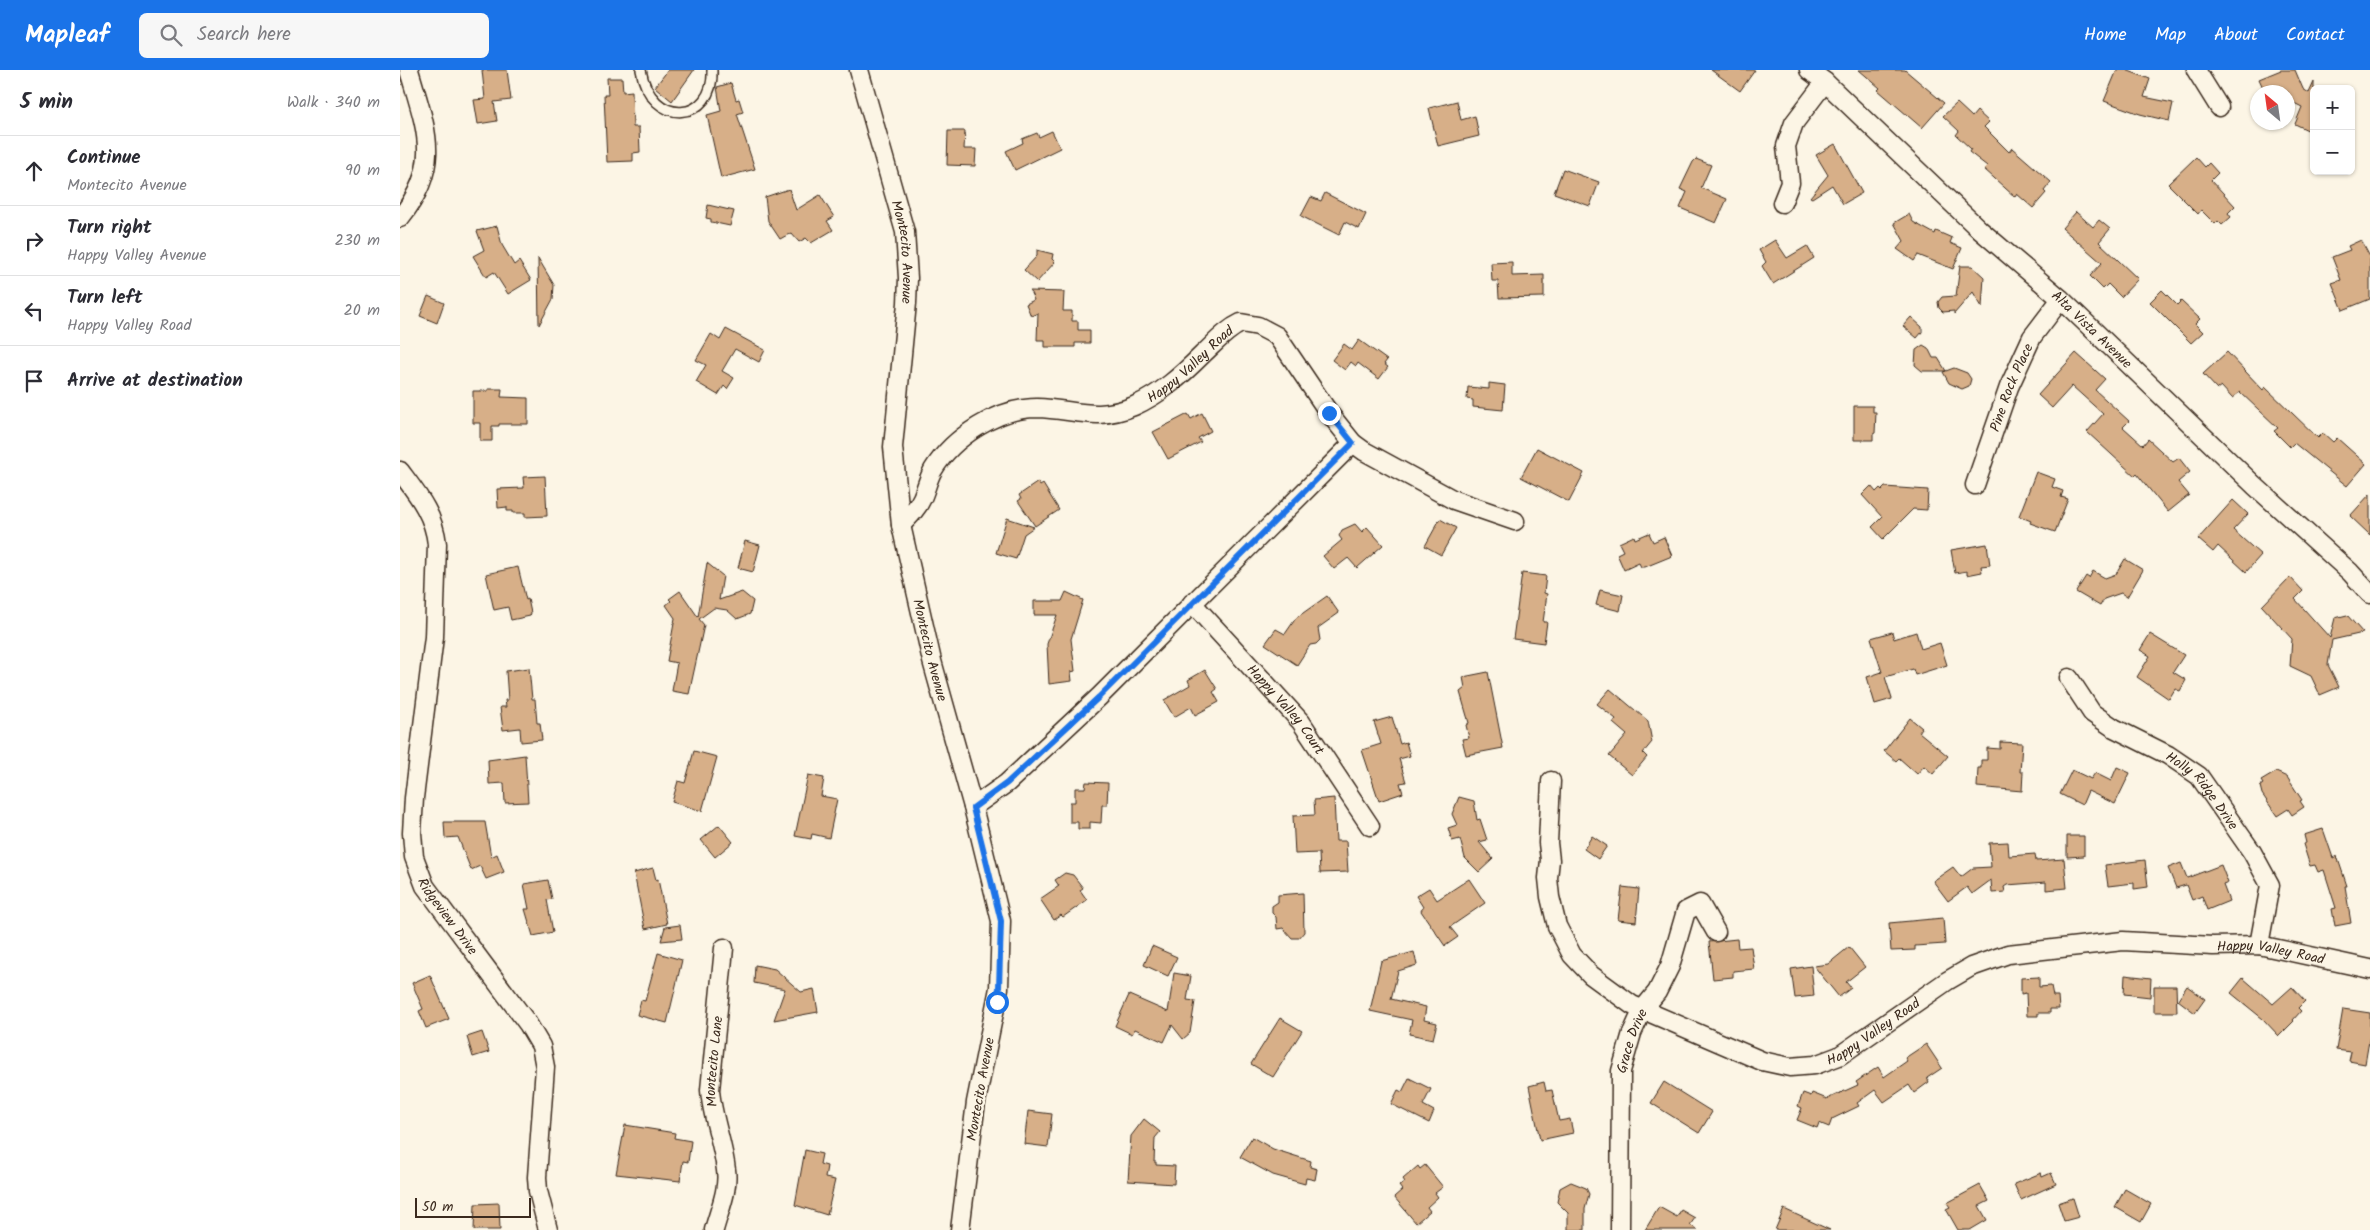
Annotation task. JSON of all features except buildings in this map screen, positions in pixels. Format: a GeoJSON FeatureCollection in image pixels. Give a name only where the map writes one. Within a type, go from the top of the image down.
{"type":"FeatureCollection","features":[{"type":"Feature","properties":{"kind":"street"},"geometry":{"type":"LineString","coordinates":[[400,218],[417,195],[422,183],[428,156],[425,124],[409,70]]}},
{"type":"Feature","properties":{"kind":"street","name":"Montecito Avenue"},"geometry":{"type":"LineString","coordinates":[[859,70],[905,232],[908,294],[893,447],[901,525],[932,661],[999,905],[1001,941],[999,988],[976,1102],[960,1230]]}},
{"type":"Feature","properties":{"kind":"street","name":"Alta Vista Avenue"},"geometry":{"type":"LineString","coordinates":[[1809,70],[1825,82],[1980,230],[2061,299],[2255,486],[2350,572],[2370,594]]}},
{"type":"Feature","properties":{"kind":"street"},"geometry":{"type":"LineString","coordinates":[[2196,70],[2219,107]]}},
{"type":"Feature","properties":{"kind":"street"},"geometry":{"type":"LineString","coordinates":[[1782,203],[1790,184],[1786,146],[1794,123],[1825,82]]}},
{"type":"Feature","properties":{"kind":"street","name":"Pine Rock Place"},"geometry":{"type":"LineString","coordinates":[[1975,485],[2009,387],[2032,337],[2061,299]]}},
{"type":"Feature","properties":{"kind":"street","name":"Happy Valley Road"},"geometry":{"type":"LineString","coordinates":[[901,525],[921,500],[931,473],[938,462],[959,441],[983,424],[997,417],[1025,409],[1037,408],[1089,415],[1119,411],[1135,405],[1166,388],[1225,334],[1241,323],[1258,326],[1277,336],[1329,413],[1353,443],[1377,460],[1454,500],[1515,521]]}},
{"type":"Feature","properties":{"kind":"street"},"geometry":{"type":"LineString","coordinates":[[973,808],[1007,783],[1099,697],[1353,443]]}},
{"type":"Feature","properties":{"kind":"street","name":"Ridgeview Drive"},"geometry":{"type":"LineString","coordinates":[[400,471],[426,508],[436,532],[437,544],[436,621],[414,798],[412,833],[414,857],[425,886],[528,1024],[541,1046],[546,1067],[537,1178],[540,1205],[548,1230]]}},
{"type":"Feature","properties":{"kind":"street","name":"Happy Valley Court"},"geometry":{"type":"LineString","coordinates":[[1192,603],[1301,722],[1370,826]]}},
{"type":"Feature","properties":{"kind":"street","name":"Holly Ridge Drive"},"geometry":{"type":"LineString","coordinates":[[2069,678],[2092,713],[2114,728],[2168,755],[2198,776],[2204,784],[2252,852],[2270,885],[2259,945]]}},
{"type":"Feature","properties":{"kind":"street","name":"Happy Valley Road"},"geometry":{"type":"LineString","coordinates":[[1551,781],[1548,878],[1557,926],[1572,955],[1591,974],[1632,1005],[1762,1061],[1790,1068],[1816,1065],[1839,1056],[1947,981],[1972,967],[2008,954],[2123,941],[2213,946],[2259,945],[2370,969]]}},
{"type":"Feature","properties":{"kind":"street","name":"Grace Drive"},"geometry":{"type":"LineString","coordinates":[[1620,1230],[1621,1071],[1632,1033],[1642,1009],[1657,992],[1670,966],[1686,911],[1700,904],[1716,932]]}},
{"type":"Feature","properties":{"kind":"street","name":"Montecito Lane"},"geometry":{"type":"LineString","coordinates":[[714,1230],[727,1171],[711,1104],[710,1090],[724,948]]}},
{"type":"Feature","properties":{"kind":"lane"},"geometry":{"type":"LineString","coordinates":[[641,70],[643,80],[651,97],[658,105],[670,112],[682,113],[694,108],[704,99],[710,86],[712,70]]}},
{"type":"Feature","properties":{"kind":"route"},"geometry":{"type":"LineString","coordinates":[[997,1002],[1001,921],[996,891],[973,808],[997,792],[1099,697],[1353,443],[1329,413]]}}]}
